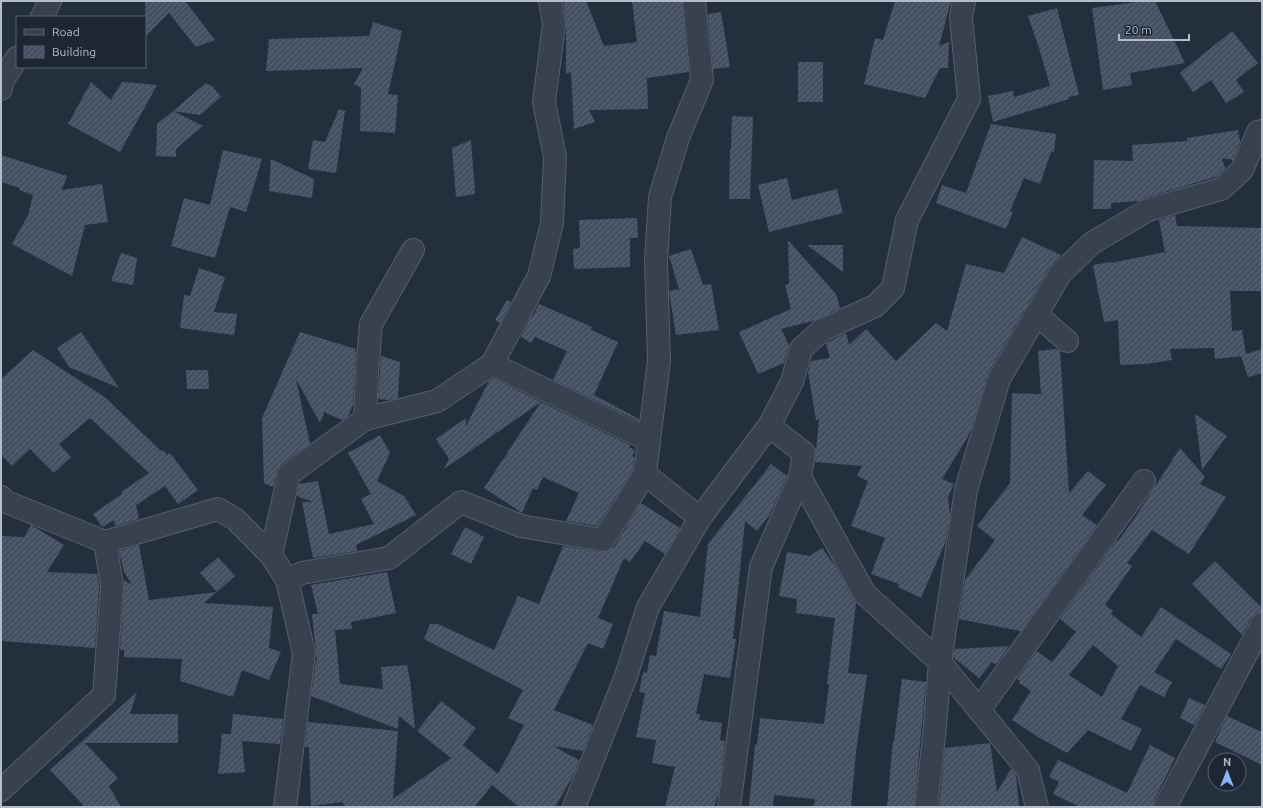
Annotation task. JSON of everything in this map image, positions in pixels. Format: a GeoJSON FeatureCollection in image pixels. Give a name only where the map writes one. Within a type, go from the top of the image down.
{"type":"FeatureCollection","features":[{"type":"Feature","properties":{"kind":"street"},"geometry":{"type":"LineString","coordinates":[[42,16],[50,1]]}},
{"type":"Feature","properties":{"kind":"street"},"geometry":{"type":"LineString","coordinates":[[270,555],[289,474],[365,419],[437,401],[492,364],[539,276],[552,223],[554,157],[544,102],[554,24],[550,1]]}},
{"type":"Feature","properties":{"kind":"street"},"geometry":{"type":"LineString","coordinates":[[287,580],[302,573],[389,558],[461,502],[520,526],[603,540],[645,474],[659,361],[656,261],[660,197],[678,138],[702,80],[694,1]]}},
{"type":"Feature","properties":{"kind":"street"},"geometry":{"type":"LineString","coordinates":[[574,807],[626,676],[648,607],[700,518],[769,426],[792,382],[801,349],[822,330],[875,306],[893,288],[907,220],[969,99],[961,17],[964,1]]}},
{"type":"Feature","properties":{"kind":"street"},"geometry":{"type":"LineString","coordinates":[[1,89],[4,80],[16,60]]}},
{"type":"Feature","properties":{"kind":"street"},"geometry":{"type":"LineString","coordinates":[[926,807],[934,737],[940,662],[966,490],[999,379],[1060,274],[1092,243],[1148,210],[1221,189],[1242,170],[1258,132],[1262,131]]}},
{"type":"Feature","properties":{"kind":"street"},"geometry":{"type":"LineString","coordinates":[[365,419],[367,372],[372,324],[413,250]]}},
{"type":"Feature","properties":{"kind":"street"},"geometry":{"type":"LineString","coordinates":[[1036,314],[1067,341]]}},
{"type":"Feature","properties":{"kind":"street"},"geometry":{"type":"LineString","coordinates":[[492,364],[649,440]]}},
{"type":"Feature","properties":{"kind":"street"},"geometry":{"type":"LineString","coordinates":[[729,807],[761,567],[800,477],[804,453],[769,426]]}},
{"type":"Feature","properties":{"kind":"street"},"geometry":{"type":"LineString","coordinates":[[645,474],[700,518]]}},
{"type":"Feature","properties":{"kind":"street"},"geometry":{"type":"LineString","coordinates":[[800,477],[865,594],[940,662],[1028,770],[1037,807]]}},
{"type":"Feature","properties":{"kind":"street"},"geometry":{"type":"LineString","coordinates":[[979,710],[1144,481]]}},
{"type":"Feature","properties":{"kind":"street"},"geometry":{"type":"LineString","coordinates":[[1,497],[4,501],[105,542],[218,509],[235,518],[270,555],[287,580],[304,653],[286,807]]}},
{"type":"Feature","properties":{"kind":"street"},"geometry":{"type":"LineString","coordinates":[[1,790],[104,695],[112,586],[105,542]]}},
{"type":"Feature","properties":{"kind":"street"},"geometry":{"type":"LineString","coordinates":[[1165,807],[1262,624]]}},
{"type":"Feature","properties":{"kind":"building"},"geometry":{"type":"Polygon","coordinates":[[[145,1],[185,1],[215,40],[196,47],[169,13],[146,36],[145,1]]]}},
{"type":"Feature","properties":{"kind":"building"},"geometry":{"type":"Polygon","coordinates":[[[563,1],[586,1],[604,46],[637,42],[632,1],[682,1],[689,72],[647,78],[648,109],[589,110],[595,122],[574,129],[571,72],[566,74],[566,22],[563,1]]]}},
{"type":"Feature","properties":{"kind":"building"},"geometry":{"type":"Polygon","coordinates":[[[895,1],[951,1],[939,46],[949,42],[948,68],[940,68],[925,98],[864,84],[875,38],[883,40],[895,1]]]}},
{"type":"Feature","properties":{"kind":"building"},"geometry":{"type":"Polygon","coordinates":[[[1144,1],[1155,1],[1185,63],[1130,73],[1132,85],[1103,90],[1092,8],[1144,1]]]}},
{"type":"Feature","properties":{"kind":"building"},"geometry":{"type":"Polygon","coordinates":[[[1057,8],[1079,95],[1068,97],[1069,99],[993,122],[988,96],[1013,91],[1014,97],[1050,86],[1028,16],[1057,8]]]}},
{"type":"Feature","properties":{"kind":"building"},"geometry":{"type":"Polygon","coordinates":[[[721,12],[730,67],[713,69],[708,14],[721,12]]]}},
{"type":"Feature","properties":{"kind":"building"},"geometry":{"type":"Polygon","coordinates":[[[373,22],[402,31],[388,94],[398,95],[395,133],[360,131],[361,88],[354,84],[363,68],[266,71],[269,39],[369,36],[373,22]]]}},
{"type":"Feature","properties":{"kind":"building"},"geometry":{"type":"Polygon","coordinates":[[[1232,31],[1258,63],[1236,80],[1244,92],[1226,103],[1211,80],[1193,92],[1180,73],[1232,31]]]}},
{"type":"Feature","properties":{"kind":"building"},"geometry":{"type":"Polygon","coordinates":[[[798,62],[823,62],[823,102],[798,102],[798,62]]]}},
{"type":"Feature","properties":{"kind":"building"},"geometry":{"type":"Polygon","coordinates":[[[91,82],[111,100],[122,82],[157,85],[120,152],[68,124],[91,82]]]}},
{"type":"Feature","properties":{"kind":"building"},"geometry":{"type":"Polygon","coordinates":[[[206,83],[213,87],[221,97],[200,115],[173,111],[206,83]]]}},
{"type":"Feature","properties":{"kind":"building"},"geometry":{"type":"Polygon","coordinates":[[[339,109],[345,111],[336,173],[308,169],[313,140],[325,142],[339,109]]]}},
{"type":"Feature","properties":{"kind":"building"},"geometry":{"type":"Polygon","coordinates":[[[173,111],[203,126],[176,149],[176,157],[156,156],[157,124],[173,111]]]}},
{"type":"Feature","properties":{"kind":"building"},"geometry":{"type":"Polygon","coordinates":[[[732,116],[753,117],[750,199],[729,199],[732,116]]]}},
{"type":"Feature","properties":{"kind":"building"},"geometry":{"type":"Polygon","coordinates":[[[991,124],[1056,134],[1054,152],[1051,152],[1040,184],[1024,178],[1010,211],[1013,212],[1006,229],[936,203],[942,185],[966,193],[991,124]]]}},
{"type":"Feature","properties":{"kind":"building"},"geometry":{"type":"Polygon","coordinates":[[[1238,130],[1240,142],[1233,160],[1222,158],[1225,168],[1215,177],[1139,201],[1111,203],[1111,209],[1093,209],[1094,160],[1133,161],[1132,145],[1187,141],[1187,138],[1238,130]]]}},
{"type":"Feature","properties":{"kind":"building"},"geometry":{"type":"Polygon","coordinates":[[[471,140],[475,194],[456,197],[452,148],[471,140]]]}},
{"type":"Feature","properties":{"kind":"building"},"geometry":{"type":"Polygon","coordinates":[[[223,150],[262,159],[246,212],[230,207],[215,258],[171,246],[184,198],[210,205],[223,150]]]}},
{"type":"Feature","properties":{"kind":"building"},"geometry":{"type":"Polygon","coordinates":[[[1,155],[67,176],[62,190],[102,184],[108,222],[85,225],[72,276],[12,244],[28,215],[33,195],[19,190],[20,188],[1,182],[1,155]]]}},
{"type":"Feature","properties":{"kind":"building"},"geometry":{"type":"Polygon","coordinates":[[[271,159],[314,179],[312,198],[269,191],[271,159]]]}},
{"type":"Feature","properties":{"kind":"building"},"geometry":{"type":"Polygon","coordinates":[[[787,178],[792,200],[837,189],[843,213],[769,232],[758,185],[787,178]]]}},
{"type":"Feature","properties":{"kind":"building"},"geometry":{"type":"Polygon","coordinates":[[[1175,215],[1177,226],[1262,228],[1262,291],[1230,291],[1232,331],[1242,330],[1246,354],[1262,349],[1262,373],[1248,377],[1241,356],[1215,359],[1214,348],[1170,349],[1172,360],[1146,364],[1120,365],[1118,320],[1104,322],[1093,265],[1111,263],[1165,252],[1159,220],[1175,215]]]}},
{"type":"Feature","properties":{"kind":"building"},"geometry":{"type":"Polygon","coordinates":[[[637,218],[638,238],[630,238],[630,267],[574,269],[573,249],[580,248],[579,220],[637,218]]]}},
{"type":"Feature","properties":{"kind":"building"},"geometry":{"type":"Polygon","coordinates":[[[1022,237],[1061,255],[1049,268],[988,373],[972,427],[942,479],[954,484],[948,497],[950,516],[945,543],[921,598],[898,587],[899,584],[871,574],[885,538],[851,526],[868,481],[857,476],[862,466],[815,462],[819,419],[816,420],[808,372],[811,361],[830,358],[826,343],[846,333],[849,345],[866,329],[896,361],[936,323],[947,331],[966,264],[1004,273],[1022,237]]]}},
{"type":"Feature","properties":{"kind":"building"},"geometry":{"type":"Polygon","coordinates":[[[788,240],[836,294],[840,308],[813,321],[781,329],[789,345],[784,363],[758,374],[739,332],[791,309],[785,285],[789,284],[788,240]]]}},
{"type":"Feature","properties":{"kind":"building"},"geometry":{"type":"Polygon","coordinates":[[[807,245],[843,245],[843,272],[807,245]]]}},
{"type":"Feature","properties":{"kind":"building"},"geometry":{"type":"Polygon","coordinates":[[[691,249],[703,285],[711,284],[719,330],[676,335],[669,291],[679,289],[669,256],[691,249]]]}},
{"type":"Feature","properties":{"kind":"building"},"geometry":{"type":"Polygon","coordinates":[[[121,253],[137,258],[133,285],[111,281],[121,253]]]}},
{"type":"Feature","properties":{"kind":"building"},"geometry":{"type":"Polygon","coordinates":[[[199,268],[225,277],[214,312],[237,314],[234,335],[180,328],[184,295],[190,296],[199,268]]]}},
{"type":"Feature","properties":{"kind":"building"},"geometry":{"type":"Polygon","coordinates":[[[507,300],[511,302],[500,323],[495,320],[507,300]]]}},
{"type":"Feature","properties":{"kind":"building"},"geometry":{"type":"Polygon","coordinates":[[[539,304],[592,327],[591,330],[618,342],[594,395],[639,419],[639,421],[553,380],[567,351],[535,337],[531,343],[521,337],[539,304]]]}},
{"type":"Feature","properties":{"kind":"building"},"geometry":{"type":"Polygon","coordinates":[[[81,332],[119,388],[69,367],[57,348],[81,332]]]}},
{"type":"Feature","properties":{"kind":"building"},"geometry":{"type":"Polygon","coordinates":[[[300,332],[356,349],[353,405],[348,416],[342,420],[326,413],[325,411],[320,423],[296,379],[310,444],[281,464],[277,471],[273,487],[264,483],[262,418],[300,332]]]}},
{"type":"Feature","properties":{"kind":"building"},"geometry":{"type":"Polygon","coordinates":[[[1057,349],[1060,351],[1069,493],[1088,471],[1106,485],[1082,515],[1097,525],[1021,631],[959,619],[965,580],[995,540],[977,526],[1010,483],[1012,393],[1041,394],[1038,351],[1057,349]]]}},
{"type":"Feature","properties":{"kind":"building"},"geometry":{"type":"Polygon","coordinates":[[[33,350],[106,398],[161,451],[163,450],[167,455],[170,453],[198,490],[178,504],[165,486],[136,505],[139,519],[115,526],[114,520],[102,527],[93,514],[122,494],[121,492],[149,473],[90,418],[59,444],[71,457],[54,473],[30,449],[12,466],[1,455],[1,379],[33,350]]]}},
{"type":"Feature","properties":{"kind":"building"},"geometry":{"type":"Polygon","coordinates":[[[381,356],[400,362],[398,398],[390,400],[378,399],[381,356]]]}},
{"type":"Feature","properties":{"kind":"building"},"geometry":{"type":"Polygon","coordinates":[[[186,370],[208,370],[209,389],[187,389],[186,370]]]}},
{"type":"Feature","properties":{"kind":"building"},"geometry":{"type":"Polygon","coordinates":[[[493,378],[541,402],[444,469],[449,459],[436,439],[466,418],[466,426],[489,381],[493,378]]]}},
{"type":"Feature","properties":{"kind":"building"},"geometry":{"type":"Polygon","coordinates":[[[541,402],[630,445],[629,447],[635,450],[632,456],[634,457],[633,470],[597,526],[566,521],[579,493],[543,477],[537,490],[533,488],[522,513],[484,488],[541,402]]]}},
{"type":"Feature","properties":{"kind":"building"},"geometry":{"type":"Polygon","coordinates":[[[1195,414],[1227,436],[1202,470],[1195,414]]]}},
{"type":"Feature","properties":{"kind":"building"},"geometry":{"type":"Polygon","coordinates":[[[380,435],[390,453],[377,481],[404,496],[416,515],[356,545],[357,551],[313,558],[302,502],[313,502],[297,496],[299,484],[318,481],[329,534],[374,524],[361,499],[371,494],[348,453],[380,435]]]}},
{"type":"Feature","properties":{"kind":"building"},"geometry":{"type":"Polygon","coordinates":[[[1180,448],[1205,477],[1200,484],[1226,497],[1189,554],[1152,530],[1127,563],[1132,566],[1105,605],[1113,611],[1111,614],[1141,637],[1161,607],[1231,654],[1221,669],[1176,639],[1154,672],[1172,682],[1164,697],[1140,685],[1121,719],[1142,729],[1131,751],[1088,730],[1067,753],[1038,737],[1012,720],[1031,691],[1019,683],[1020,681],[1017,679],[1037,651],[1052,662],[1076,632],[1060,619],[1134,519],[1180,448]],[[1093,645],[1069,675],[1102,697],[1118,666],[1093,645]]]}},
{"type":"Feature","properties":{"kind":"building"},"geometry":{"type":"Polygon","coordinates":[[[771,464],[787,476],[770,514],[757,531],[745,521],[733,639],[736,639],[730,678],[704,674],[696,714],[700,714],[699,720],[722,723],[720,740],[725,741],[719,791],[714,807],[665,807],[675,767],[652,763],[656,740],[636,737],[645,693],[639,692],[643,672],[647,673],[650,655],[656,656],[664,611],[700,617],[708,544],[771,464]]]}},
{"type":"Feature","properties":{"kind":"building"},"geometry":{"type":"Polygon","coordinates":[[[641,503],[680,528],[665,554],[645,541],[630,562],[624,558],[598,618],[613,624],[603,649],[588,643],[554,710],[593,725],[583,751],[553,746],[579,760],[573,776],[555,807],[519,807],[492,785],[474,807],[344,807],[343,802],[311,806],[309,747],[305,747],[308,722],[398,731],[393,799],[451,758],[417,731],[441,701],[476,728],[463,745],[498,774],[524,725],[508,718],[523,690],[424,639],[430,624],[438,624],[494,650],[518,596],[539,604],[563,546],[601,552],[608,551],[614,547],[641,503]]]}},
{"type":"Feature","properties":{"kind":"building"},"geometry":{"type":"Polygon","coordinates":[[[31,525],[64,545],[47,572],[97,574],[99,587],[95,648],[1,641],[1,536],[24,537],[31,525]]]}},
{"type":"Feature","properties":{"kind":"building"},"geometry":{"type":"Polygon","coordinates":[[[465,527],[484,537],[471,564],[451,554],[465,527]]]}},
{"type":"Feature","properties":{"kind":"building"},"geometry":{"type":"Polygon","coordinates":[[[139,545],[149,600],[217,592],[204,603],[273,607],[269,648],[281,652],[269,680],[242,670],[233,697],[180,681],[182,659],[124,657],[124,650],[120,650],[124,580],[132,585],[124,572],[119,551],[139,545]]]}},
{"type":"Feature","properties":{"kind":"building"},"geometry":{"type":"Polygon","coordinates":[[[822,548],[836,567],[856,603],[848,673],[867,675],[856,752],[851,807],[814,807],[815,799],[774,795],[773,807],[749,807],[755,744],[757,745],[760,718],[824,724],[835,618],[796,613],[797,599],[779,596],[787,552],[810,556],[822,548]]]}},
{"type":"Feature","properties":{"kind":"building"},"geometry":{"type":"Polygon","coordinates":[[[218,557],[235,576],[217,592],[200,573],[218,557]]]}},
{"type":"Feature","properties":{"kind":"building"},"geometry":{"type":"Polygon","coordinates":[[[1215,561],[1262,608],[1262,612],[1256,613],[1251,618],[1242,635],[1192,584],[1215,561]]]}},
{"type":"Feature","properties":{"kind":"building"},"geometry":{"type":"Polygon","coordinates":[[[387,572],[396,613],[351,622],[352,629],[335,630],[340,684],[383,689],[381,667],[407,665],[415,729],[399,716],[398,729],[311,696],[317,661],[312,614],[318,614],[311,585],[387,572]]]}},
{"type":"Feature","properties":{"kind":"building"},"geometry":{"type":"Polygon","coordinates":[[[1009,646],[996,665],[992,662],[979,678],[953,657],[955,649],[1009,646]]]}},
{"type":"Feature","properties":{"kind":"building"},"geometry":{"type":"Polygon","coordinates":[[[902,679],[926,682],[914,807],[887,807],[893,741],[902,679]]]}},
{"type":"Feature","properties":{"kind":"building"},"geometry":{"type":"Polygon","coordinates":[[[137,692],[130,714],[178,714],[178,743],[85,743],[118,778],[109,786],[121,807],[85,807],[50,770],[137,692]]]}},
{"type":"Feature","properties":{"kind":"building"},"geometry":{"type":"Polygon","coordinates":[[[1189,698],[1205,705],[1194,725],[1180,718],[1189,698]]]}},
{"type":"Feature","properties":{"kind":"building"},"geometry":{"type":"Polygon","coordinates":[[[233,714],[283,719],[280,744],[242,741],[245,772],[218,774],[222,734],[231,734],[233,714]]]}},
{"type":"Feature","properties":{"kind":"building"},"geometry":{"type":"Polygon","coordinates":[[[1227,716],[1262,732],[1262,765],[1247,758],[1247,752],[1235,752],[1215,742],[1227,716]]]}},
{"type":"Feature","properties":{"kind":"building"},"geometry":{"type":"Polygon","coordinates":[[[990,743],[997,792],[1011,769],[1016,775],[1019,806],[939,807],[945,748],[990,743]]]}},
{"type":"Feature","properties":{"kind":"building"},"geometry":{"type":"Polygon","coordinates":[[[1150,745],[1175,758],[1154,801],[1153,807],[1080,807],[1053,794],[1059,782],[1049,777],[1058,760],[1127,793],[1150,745]]]}}]}
